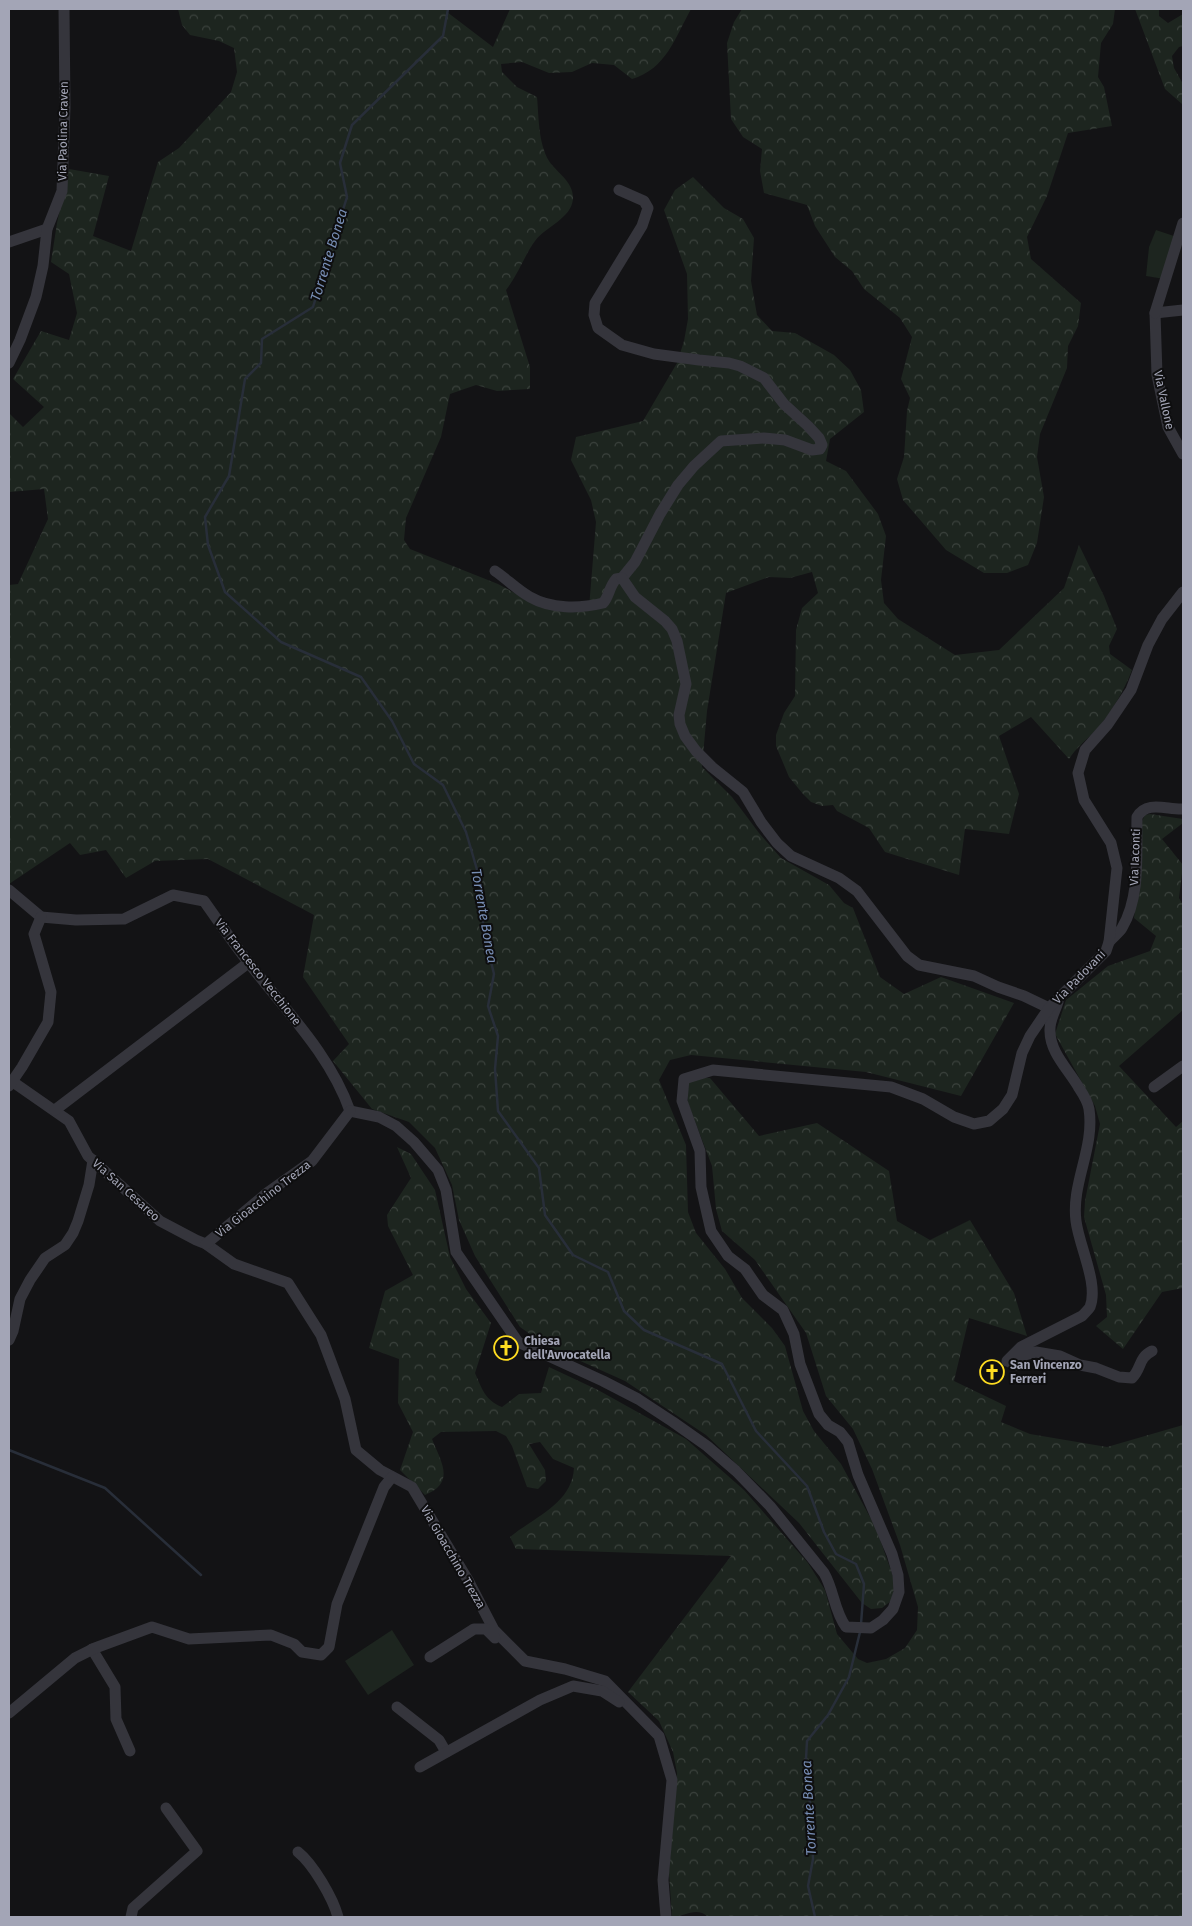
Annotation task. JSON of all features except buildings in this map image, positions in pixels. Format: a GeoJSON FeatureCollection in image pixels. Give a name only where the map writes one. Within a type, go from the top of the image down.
{"type":"FeatureCollection","features":[{"type":"Feature","properties":{"kind":"street","name":"Via Paolina Craven"},"geometry":{"type":"LineString","coordinates":[[9,363],[36,298],[43,266],[47,229],[62,191],[65,107],[64,9]]}},
{"type":"Feature","properties":{"kind":"street"},"geometry":{"type":"LineString","coordinates":[[495,571],[529,597],[546,604],[557,606],[603,603],[607,600],[611,585],[616,579],[622,578],[635,562],[663,507],[678,485],[694,466],[722,441],[764,438],[785,440],[812,450],[820,449],[822,445],[819,438],[784,404],[764,378],[729,362],[654,354],[622,345],[598,328],[594,316],[595,303],[642,226],[648,208],[644,201],[619,190]]}},
{"type":"Feature","properties":{"kind":"street","name":"Via Vallone"},"geometry":{"type":"LineString","coordinates":[[1183,223],[1155,313],[1157,375],[1168,427],[1183,454]]}},
{"type":"Feature","properties":{"kind":"street"},"geometry":{"type":"LineString","coordinates":[[9,242],[47,229]]}},
{"type":"Feature","properties":{"kind":"street"},"geometry":{"type":"LineString","coordinates":[[1155,313],[1183,310]]}},
{"type":"Feature","properties":{"kind":"street"},"geometry":{"type":"LineString","coordinates":[[622,578],[635,597],[672,629],[677,641],[686,684],[679,715],[680,724],[686,736],[696,751],[712,767],[743,792],[761,822],[778,844],[791,856],[838,878],[857,890],[907,956],[919,966],[974,976],[1048,1008]]}},
{"type":"Feature","properties":{"kind":"street","name":"Via Padovani"},"geometry":{"type":"LineString","coordinates":[[350,1111],[379,1117],[396,1126],[414,1142],[438,1170],[446,1190],[456,1252],[518,1342],[604,1381],[638,1399],[687,1432],[736,1472],[770,1506],[829,1580],[837,1611],[846,1627],[850,1629],[871,1628],[883,1620],[894,1608],[898,1592],[898,1575],[892,1554],[858,1475],[848,1442],[840,1432],[828,1425],[819,1414],[800,1364],[794,1334],[783,1310],[763,1295],[744,1269],[728,1256],[711,1231],[701,1187],[700,1151],[682,1101],[684,1079],[713,1070],[891,1087],[923,1099],[954,1118],[974,1124],[989,1121],[1003,1109],[1012,1095],[1022,1053],[1030,1036],[1048,1008],[1106,951],[1116,894],[1117,868],[1111,843],[1084,800],[1078,773],[1086,750],[1108,724],[1131,690],[1148,645],[1162,619],[1183,592]]}},
{"type":"Feature","properties":{"kind":"street","name":"Via Iaconti"},"geometry":{"type":"LineString","coordinates":[[1109,942],[1122,928],[1130,909],[1135,888],[1137,817],[1145,808],[1152,806],[1172,810],[1183,809]]}},
{"type":"Feature","properties":{"kind":"street"},"geometry":{"type":"LineString","coordinates":[[9,890],[42,917]]}},
{"type":"Feature","properties":{"kind":"street","name":"Via Francesco Vecchione"},"geometry":{"type":"LineString","coordinates":[[42,917],[76,920],[124,919],[173,895],[204,901],[248,963],[297,1021],[343,1090],[350,1111]]}},
{"type":"Feature","properties":{"kind":"street","name":"Via San Cesareo"},"geometry":{"type":"LineString","coordinates":[[42,917],[34,934],[51,992],[48,1022],[11,1084],[55,1110],[69,1122],[88,1156],[160,1221],[206,1244]]}},
{"type":"Feature","properties":{"kind":"street"},"geometry":{"type":"LineString","coordinates":[[55,1110],[248,963]]}},
{"type":"Feature","properties":{"kind":"street"},"geometry":{"type":"LineString","coordinates":[[1060,996],[1052,1017],[1050,1031],[1052,1043],[1089,1107],[1090,1136],[1075,1204],[1076,1222],[1090,1277],[1092,1294],[1090,1308],[1082,1316],[1021,1347],[1007,1361],[1016,1365],[1025,1355],[1036,1352],[1060,1356],[1080,1365],[1096,1368],[1119,1377],[1132,1378],[1138,1372],[1141,1360],[1152,1351]]}},
{"type":"Feature","properties":{"kind":"street"},"geometry":{"type":"LineString","coordinates":[[1154,1087],[1183,1066]]}},
{"type":"Feature","properties":{"kind":"street","name":"Via Gioacchino Trezza"},"geometry":{"type":"LineString","coordinates":[[350,1111],[312,1161],[267,1193],[206,1244],[234,1264],[288,1283],[321,1335],[345,1398],[356,1450],[380,1470],[412,1487],[468,1580],[494,1630],[525,1661],[565,1669],[605,1681],[659,1736],[672,1780],[663,1880],[666,1917]]}},
{"type":"Feature","properties":{"kind":"street"},"geometry":{"type":"LineString","coordinates":[[9,1340],[13,1331],[20,1299],[30,1280],[46,1258],[65,1245],[73,1233],[89,1185],[93,1160]]}},
{"type":"Feature","properties":{"kind":"street"},"geometry":{"type":"LineString","coordinates":[[9,1713],[75,1658],[92,1649],[152,1627],[189,1639],[271,1635],[294,1644],[302,1652],[321,1654],[329,1647],[337,1604],[384,1487],[392,1476]]}},
{"type":"Feature","properties":{"kind":"street","name":"Via Gioacchino Trezza"},"geometry":{"type":"LineString","coordinates":[[430,1657],[474,1629],[486,1629],[510,1652],[513,1649]]}},
{"type":"Feature","properties":{"kind":"street"},"geometry":{"type":"LineString","coordinates":[[92,1649],[115,1687],[116,1719],[130,1751]]}},
{"type":"Feature","properties":{"kind":"street","name":"Via Gioacchino Trezza"},"geometry":{"type":"LineString","coordinates":[[420,1767],[540,1700],[573,1686],[602,1691],[638,1713]]}},
{"type":"Feature","properties":{"kind":"street"},"geometry":{"type":"LineString","coordinates":[[397,1707],[439,1740],[446,1752]]}},
{"type":"Feature","properties":{"kind":"street"},"geometry":{"type":"LineString","coordinates":[[131,1917],[133,1908],[197,1851],[166,1808]]}},
{"type":"Feature","properties":{"kind":"street"},"geometry":{"type":"LineString","coordinates":[[298,1852],[304,1857],[330,1896],[338,1917]]}},
{"type":"Feature","properties":{"kind":"green space"},"geometry":{"type":"Polygon","coordinates":[[[178,9],[449,9],[447,12],[493,47],[510,9],[691,9],[674,41],[661,60],[644,74],[632,79],[614,65],[592,63],[572,72],[549,73],[522,62],[501,64],[502,72],[517,87],[537,97],[540,130],[545,154],[568,183],[573,193],[573,199],[568,212],[535,241],[506,290],[530,367],[530,389],[497,391],[476,385],[450,394],[441,437],[406,518],[404,540],[410,549],[498,584],[535,604],[589,608],[596,522],[591,500],[571,460],[576,437],[643,421],[677,363],[688,319],[687,274],[664,210],[675,190],[693,177],[724,208],[743,219],[754,238],[751,281],[757,315],[772,331],[795,333],[834,355],[850,370],[861,390],[864,412],[830,439],[826,461],[846,471],[878,514],[886,536],[881,580],[884,603],[898,619],[955,655],[999,650],[1064,588],[1079,545],[1104,596],[1117,629],[1109,646],[1110,654],[1132,670],[1121,694],[1102,723],[1069,759],[1031,717],[999,736],[1019,794],[1009,834],[965,829],[959,875],[885,852],[869,828],[837,811],[833,805],[822,806],[811,802],[789,777],[776,746],[776,735],[784,713],[795,696],[796,630],[802,608],[818,593],[812,572],[790,578],[769,577],[726,593],[707,711],[702,767],[732,797],[781,858],[829,885],[844,903],[853,908],[880,977],[904,994],[941,977],[1014,1003],[961,1096],[866,1072],[691,1055],[670,1060],[659,1080],[686,1145],[688,1212],[696,1233],[725,1269],[742,1298],[772,1328],[785,1346],[803,1411],[814,1431],[841,1464],[876,1528],[895,1582],[891,1601],[882,1608],[871,1609],[862,1603],[799,1523],[706,1435],[625,1381],[547,1346],[520,1327],[475,1256],[459,1220],[452,1185],[435,1148],[409,1122],[372,1109],[333,1061],[349,1044],[303,977],[314,915],[208,859],[155,861],[126,878],[106,850],[80,855],[70,843],[9,884],[9,585],[18,584],[48,519],[44,489],[9,492],[9,413],[23,427],[44,407],[13,379],[41,331],[69,340],[77,313],[69,274],[51,262],[57,223],[69,169],[109,176],[93,236],[131,251],[158,162],[179,148],[231,92],[237,72],[234,48],[219,41],[190,35],[182,25],[178,9]]]}},
{"type":"Feature","properties":{"kind":"green space"},"geometry":{"type":"Polygon","coordinates":[[[742,9],[1115,9],[1113,24],[1101,43],[1098,77],[1104,87],[1112,126],[1068,133],[1047,196],[1027,237],[1031,259],[1081,303],[1078,326],[1068,346],[1067,368],[1040,434],[1037,457],[1044,497],[1037,543],[1028,565],[1007,573],[984,573],[946,550],[903,500],[897,479],[904,457],[907,411],[910,398],[901,379],[912,337],[900,318],[864,289],[852,271],[835,257],[815,226],[807,205],[764,193],[760,171],[762,149],[743,137],[731,119],[727,43],[734,22],[742,9]]]}},
{"type":"Feature","properties":{"kind":"green space"},"geometry":{"type":"Polygon","coordinates":[[[1135,9],[1159,9],[1159,16],[1168,23],[1183,14],[1183,46],[1179,47],[1172,56],[1174,68],[1183,84],[1182,104],[1165,89],[1135,9]]]}},
{"type":"Feature","properties":{"kind":"green space"},"geometry":{"type":"Polygon","coordinates":[[[1156,230],[1177,237],[1164,279],[1146,276],[1149,247],[1156,230]]]}},
{"type":"Feature","properties":{"kind":"green space"},"geometry":{"type":"Polygon","coordinates":[[[1150,814],[1183,819],[1183,823],[1162,839],[1183,865],[1179,898],[1183,905],[1183,1010],[1119,1066],[1176,1127],[1183,1121],[1183,1288],[1162,1292],[1123,1349],[1096,1326],[1107,1317],[1106,1295],[1084,1217],[1085,1201],[1100,1124],[1095,1106],[1055,1034],[1066,1000],[1108,966],[1150,951],[1156,936],[1134,918],[1142,854],[1142,821],[1145,815],[1150,814]]]}},
{"type":"Feature","properties":{"kind":"green space"},"geometry":{"type":"Polygon","coordinates":[[[699,1078],[710,1078],[759,1136],[817,1123],[889,1171],[897,1221],[930,1240],[970,1220],[1014,1293],[1027,1336],[969,1318],[954,1381],[1006,1406],[1001,1422],[1030,1434],[1107,1447],[1183,1425],[1183,1917],[708,1917],[695,1912],[672,1917],[669,1873],[677,1773],[673,1752],[659,1721],[628,1692],[731,1556],[516,1549],[510,1537],[559,1500],[567,1491],[572,1480],[574,1468],[553,1459],[540,1442],[529,1444],[545,1470],[546,1481],[538,1489],[527,1487],[512,1446],[506,1436],[496,1431],[441,1432],[432,1439],[444,1471],[440,1484],[435,1490],[425,1495],[400,1470],[413,1432],[398,1403],[399,1359],[369,1348],[385,1291],[413,1275],[388,1226],[387,1215],[411,1178],[397,1147],[411,1154],[435,1190],[450,1257],[466,1289],[491,1323],[475,1373],[482,1389],[492,1401],[502,1407],[519,1394],[541,1393],[549,1367],[598,1390],[686,1439],[744,1490],[808,1563],[825,1590],[837,1634],[858,1659],[867,1663],[886,1659],[905,1648],[917,1630],[918,1607],[900,1545],[872,1469],[853,1429],[826,1396],[806,1333],[755,1260],[722,1231],[716,1209],[712,1166],[688,1103],[689,1082],[699,1078]]]}},
{"type":"Feature","properties":{"kind":"green space"},"geometry":{"type":"Polygon","coordinates":[[[392,1630],[414,1665],[368,1695],[345,1661],[392,1630]]]}},
{"type":"Feature","properties":{"kind":"waterway","name":"Torrente Bonea"},"geometry":{"type":"LineString","coordinates":[[448,9],[443,36],[352,125],[340,163],[347,197],[313,307],[262,339],[261,363],[245,379],[229,476],[205,517],[208,545],[225,592],[281,642],[361,677],[392,721],[414,764],[443,785],[466,832],[478,873],[484,933],[494,974],[488,1006],[498,1036],[495,1069],[498,1111],[539,1168],[545,1215],[573,1255],[608,1272],[624,1311],[644,1330],[722,1364],[756,1431],[807,1486],[824,1532],[836,1554],[856,1564],[864,1584],[861,1624]]}},
{"type":"Feature","properties":{"kind":"waterway"},"geometry":{"type":"LineString","coordinates":[[9,1450],[105,1488],[201,1575]]}},
{"type":"Feature","properties":{"kind":"waterway","name":"Torrente Bonea"},"geometry":{"type":"LineString","coordinates":[[815,1917],[808,1886],[813,1859],[811,1808],[805,1776],[807,1741],[828,1715],[849,1677],[860,1632]]}},
{"type":"Feature","properties":{"kind":"place","name":"Chiesa dell'Avvocatella"},"geometry":{"type":"Point","coordinates":[506,1348]}},
{"type":"Feature","properties":{"kind":"place","name":"San Vincenzo Ferreri"},"geometry":{"type":"Point","coordinates":[992,1372]}}]}
